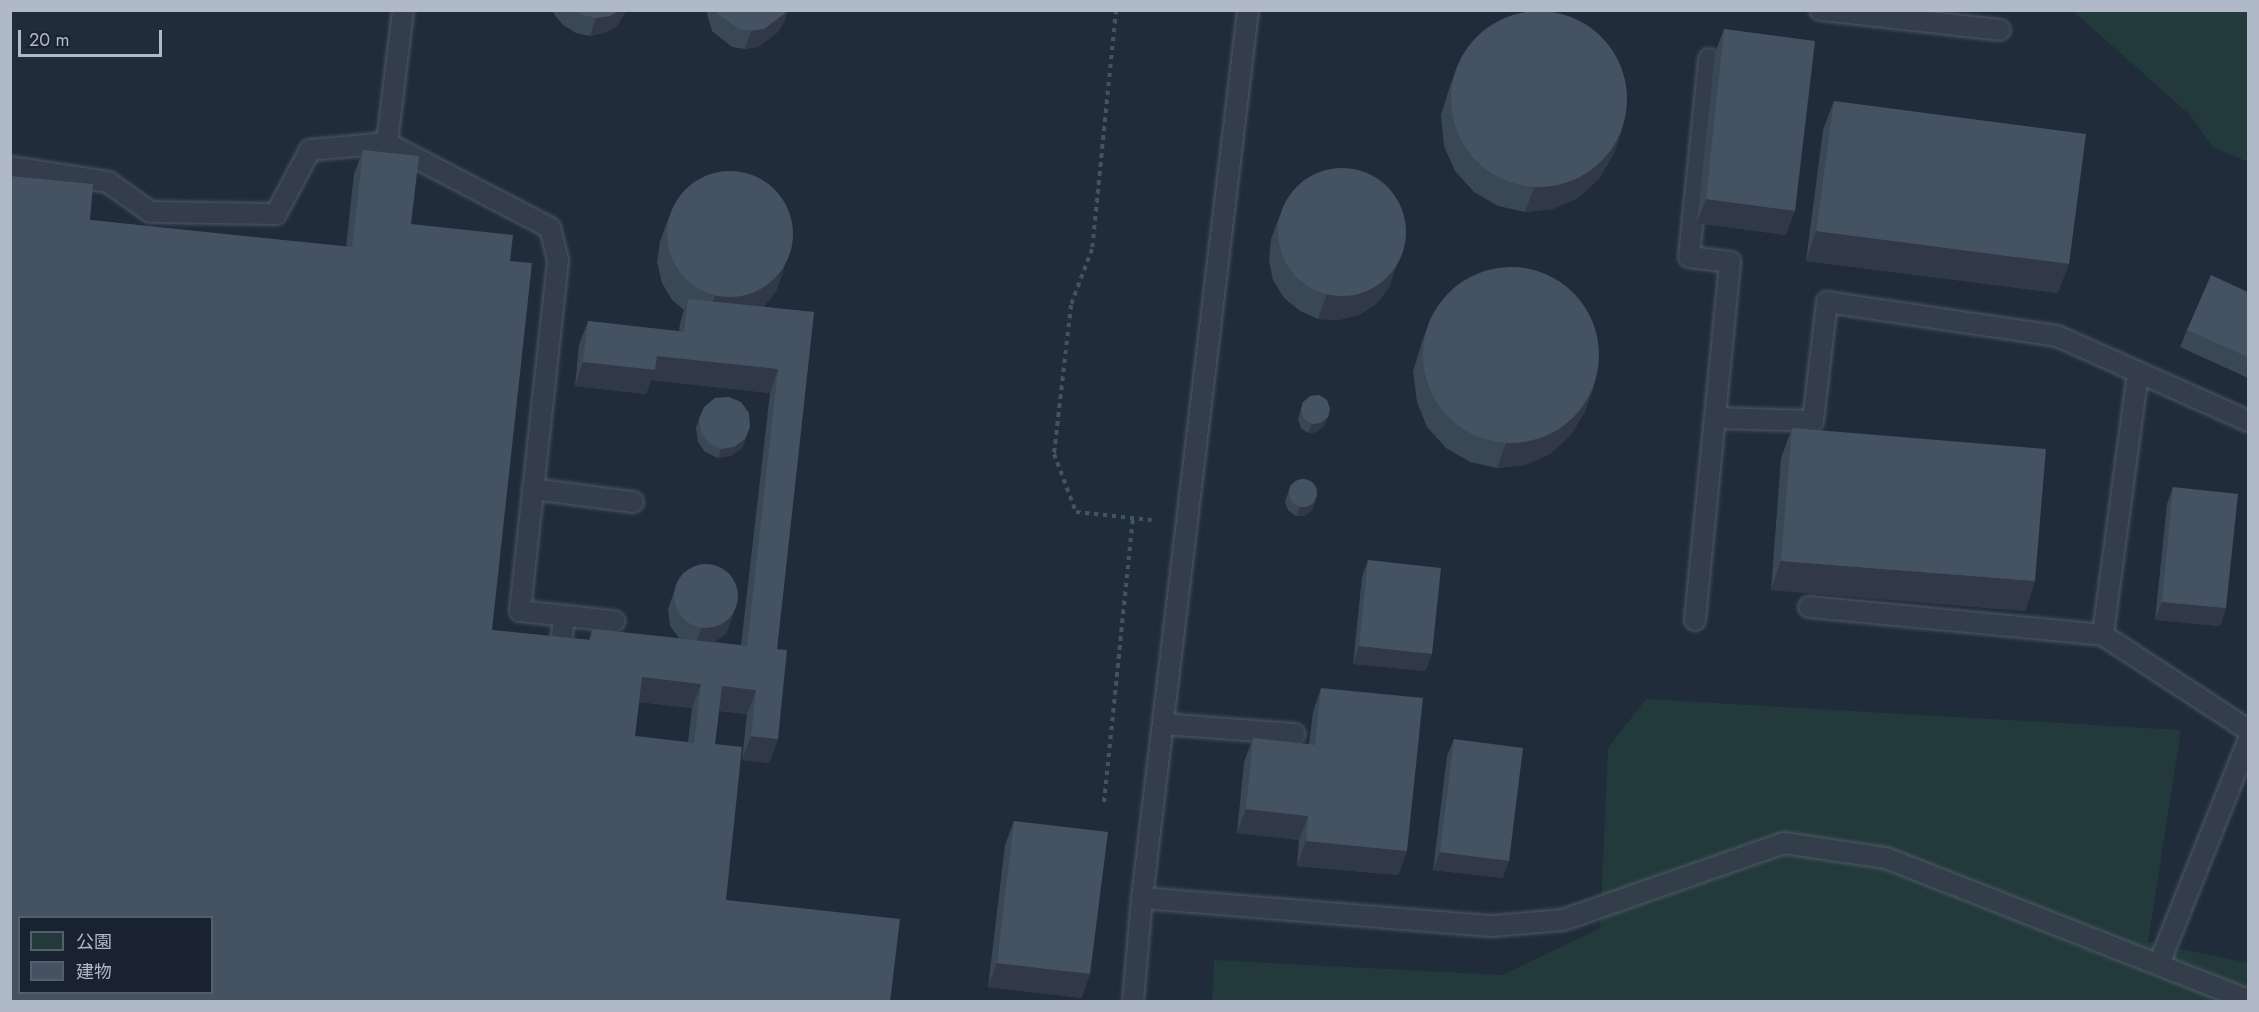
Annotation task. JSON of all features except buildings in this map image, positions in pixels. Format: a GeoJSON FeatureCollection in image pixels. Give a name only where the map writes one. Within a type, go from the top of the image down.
{"type":"FeatureCollection","features":[{"type":"Feature","properties":{"kind":"lane"},"geometry":{"type":"LineString","coordinates":[[387,143],[403,10]]}},
{"type":"Feature","properties":{"kind":"lane"},"geometry":{"type":"LineString","coordinates":[[1133,1002],[1142,898],[1248,10]]}},
{"type":"Feature","properties":{"kind":"lane"},"geometry":{"type":"LineString","coordinates":[[1820,10],[2000,30]]}},
{"type":"Feature","properties":{"kind":"lane"},"geometry":{"type":"LineString","coordinates":[[1695,620],[1717,418],[1730,262],[1689,257],[1709,58]]}},
{"type":"Feature","properties":{"kind":"lane"},"geometry":{"type":"LineString","coordinates":[[10,167],[108,182],[150,212],[276,214],[310,150],[387,143],[550,228],[558,261],[520,611],[614,621]]}},
{"type":"Feature","properties":{"kind":"lane"},"geometry":{"type":"LineString","coordinates":[[1717,418],[1813,421],[1827,302],[2057,336],[2248,422]]}},
{"type":"Feature","properties":{"kind":"lane"},"geometry":{"type":"LineString","coordinates":[[2103,635],[2138,372]]}},
{"type":"Feature","properties":{"kind":"lane"},"geometry":{"type":"LineString","coordinates":[[533,489],[633,502]]}},
{"type":"Feature","properties":{"kind":"lane"},"geometry":{"type":"LineString","coordinates":[[1809,607],[2103,635],[2248,730]]}},
{"type":"Feature","properties":{"kind":"lane"},"geometry":{"type":"LineString","coordinates":[[559,662],[564,616]]}},
{"type":"Feature","properties":{"kind":"lane"},"geometry":{"type":"LineString","coordinates":[[1163,724],[1295,734]]}},
{"type":"Feature","properties":{"kind":"lane"},"geometry":{"type":"LineString","coordinates":[[2159,964],[2248,742]]}},
{"type":"Feature","properties":{"kind":"lane"},"geometry":{"type":"LineString","coordinates":[[1142,898],[1492,926],[1563,920],[1784,843],[1886,858],[2248,1000]]}},
{"type":"Feature","properties":{"kind":"path"},"geometry":{"type":"LineString","coordinates":[[1116,10],[1092,249],[1071,304],[1054,454],[1076,512],[1186,524]]}},
{"type":"Feature","properties":{"kind":"path"},"geometry":{"type":"LineString","coordinates":[[1104,802],[1133,518]]}},
{"type":"Feature","properties":{"kind":"green space"},"geometry":{"type":"Polygon","coordinates":[[[2073,11],[2248,11],[2248,162],[2213,147],[2190,115],[2073,11]]]}},
{"type":"Feature","properties":{"kind":"green space"},"geometry":{"type":"Polygon","coordinates":[[[1646,699],[2181,730],[2148,942],[2248,963],[2248,1002],[1212,1002],[1214,960],[1503,975],[1600,928],[1608,748],[1646,699]]]}}]}
